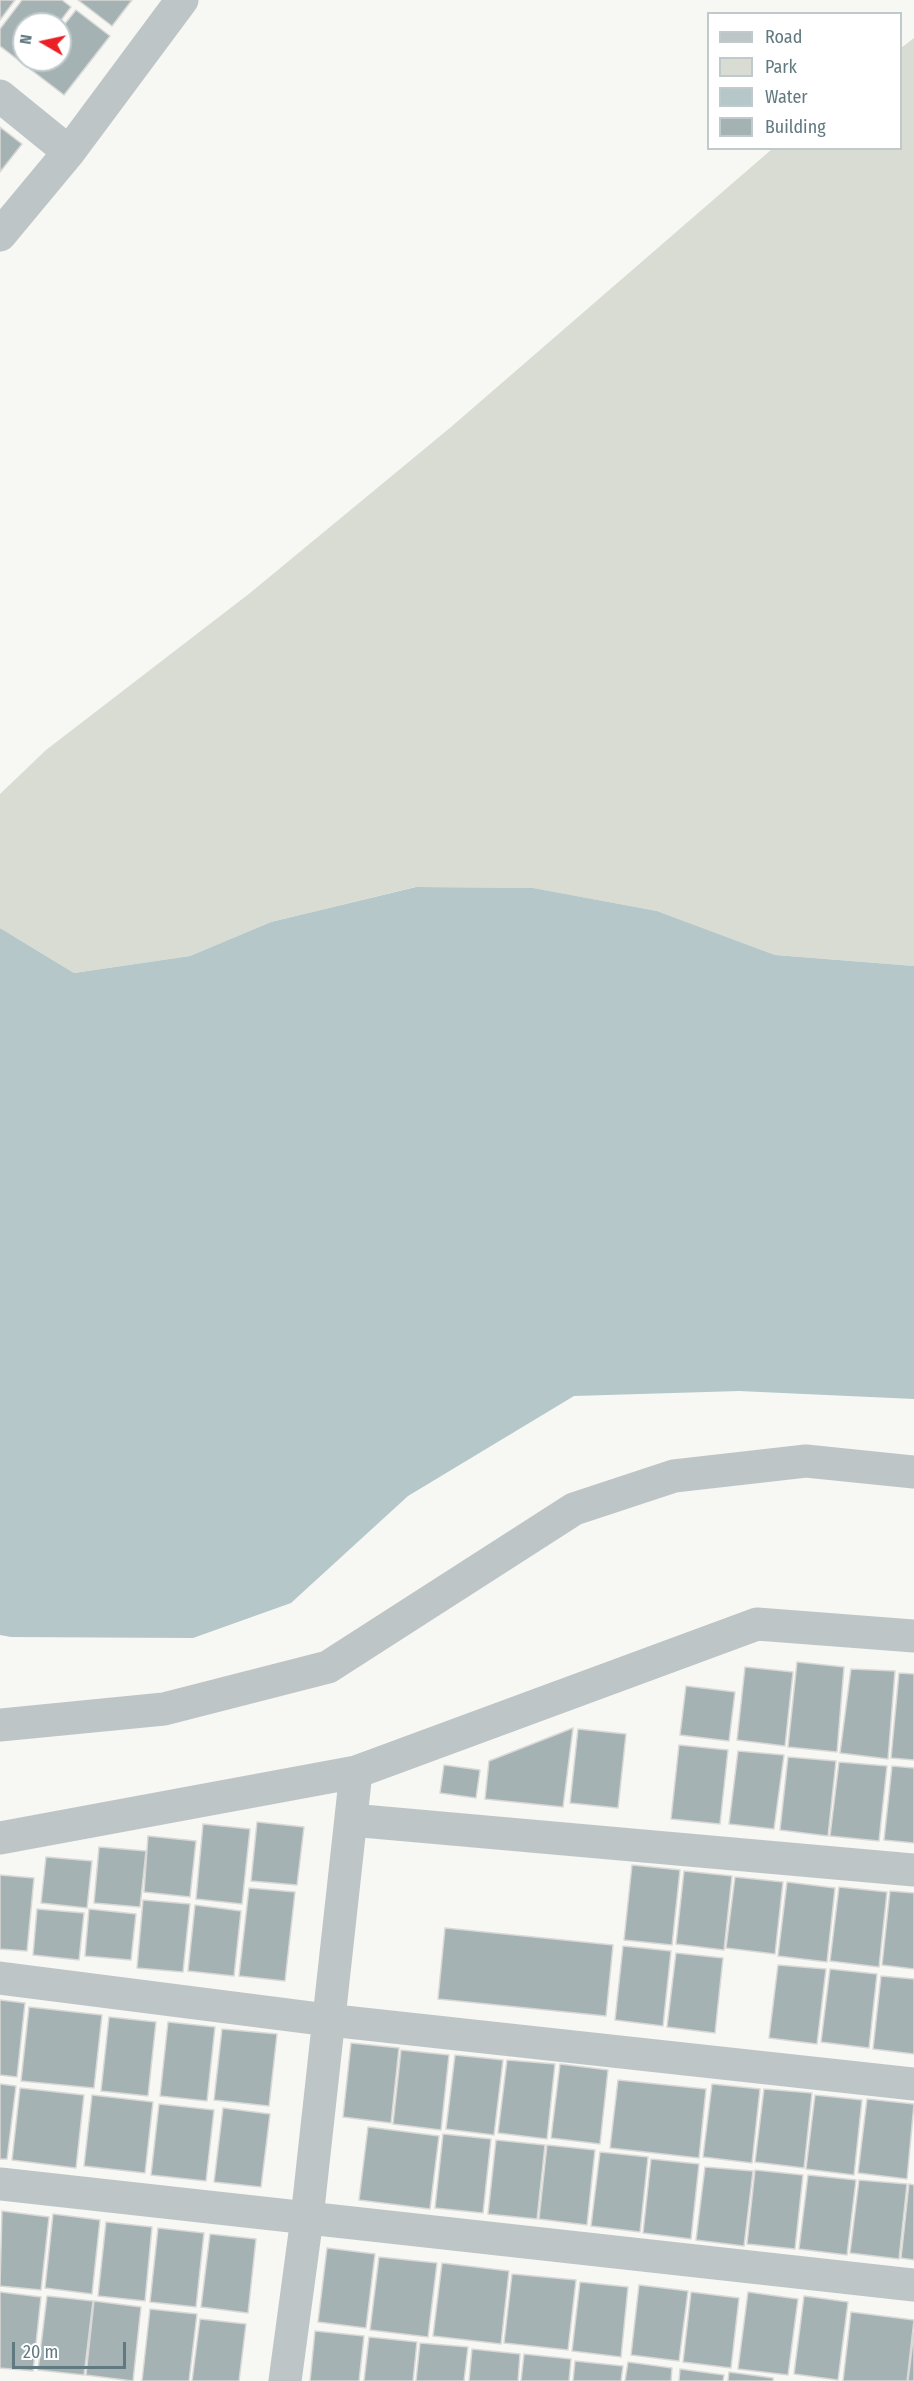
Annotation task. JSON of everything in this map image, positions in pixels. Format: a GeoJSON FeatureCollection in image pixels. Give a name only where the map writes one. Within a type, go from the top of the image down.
{"type":"FeatureCollection","features":[{"type":"Feature","properties":{"kind":"street"},"geometry":{"type":"LineString","coordinates":[[0,235],[69,152],[182,0]]}},
{"type":"Feature","properties":{"kind":"street"},"geometry":{"type":"LineString","coordinates":[[0,96],[69,152]]}},
{"type":"Feature","properties":{"kind":"street"},"geometry":{"type":"LineString","coordinates":[[0,1725],[164,1709],[328,1667],[574,1509],[674,1476],[806,1461],[914,1472]]}},
{"type":"Feature","properties":{"kind":"street"},"geometry":{"type":"LineString","coordinates":[[0,1838],[356,1772],[757,1624],[914,1636]]}},
{"type":"Feature","properties":{"kind":"street"},"geometry":{"type":"LineString","coordinates":[[285,2381],[306,2218],[356,1772]]}},
{"type":"Feature","properties":{"kind":"street"},"geometry":{"type":"LineString","coordinates":[[351,1820],[914,1870]]}},
{"type":"Feature","properties":{"kind":"street"},"geometry":{"type":"LineString","coordinates":[[0,1978],[328,2020],[914,2084]]}},
{"type":"Feature","properties":{"kind":"street"},"geometry":{"type":"LineString","coordinates":[[0,2184],[914,2285]]}},
{"type":"Feature","properties":{"kind":"green space"},"geometry":{"type":"Polygon","coordinates":[[[914,38],[914,966],[775,955],[657,911],[532,888],[415,887],[271,922],[190,956],[74,973],[0,928],[0,794],[46,750],[250,593],[451,427],[771,150],[902,150],[902,47],[914,38]]]}},
{"type":"Feature","properties":{"kind":"water"},"geometry":{"type":"Polygon","coordinates":[[[416,887],[533,888],[657,911],[775,955],[914,966],[914,1399],[739,1391],[574,1396],[408,1496],[291,1603],[193,1638],[11,1637],[0,1635],[0,928],[74,973],[190,956],[271,922],[416,887]]]}},
{"type":"Feature","properties":{"kind":"building"},"geometry":{"type":"Polygon","coordinates":[[[0,0],[15,0],[0,20],[0,0]]]}},
{"type":"Feature","properties":{"kind":"building"},"geometry":{"type":"Polygon","coordinates":[[[22,0],[62,0],[71,7],[67,12],[13,12],[22,0]]]}},
{"type":"Feature","properties":{"kind":"building"},"geometry":{"type":"Polygon","coordinates":[[[78,0],[132,0],[112,26],[78,0]]]}},
{"type":"Feature","properties":{"kind":"building"},"geometry":{"type":"Polygon","coordinates":[[[76,10],[110,36],[64,95],[34,72],[72,72],[72,15],[76,10]]]}},
{"type":"Feature","properties":{"kind":"building"},"geometry":{"type":"Polygon","coordinates":[[[12,13],[12,55],[0,46],[0,29],[12,13]]]}},
{"type":"Feature","properties":{"kind":"building"},"geometry":{"type":"Polygon","coordinates":[[[0,127],[22,144],[0,172],[0,127]]]}},
{"type":"Feature","properties":{"kind":"building"},"geometry":{"type":"Polygon","coordinates":[[[797,1662],[844,1667],[837,1752],[788,1747],[797,1662]]]}},
{"type":"Feature","properties":{"kind":"building"},"geometry":{"type":"Polygon","coordinates":[[[745,1667],[793,1672],[785,1746],[737,1740],[745,1667]]]}},
{"type":"Feature","properties":{"kind":"building"},"geometry":{"type":"Polygon","coordinates":[[[851,1669],[895,1671],[888,1759],[840,1753],[851,1669]]]}},
{"type":"Feature","properties":{"kind":"building"},"geometry":{"type":"Polygon","coordinates":[[[899,1673],[914,1674],[914,1760],[891,1758],[899,1673]]]}},
{"type":"Feature","properties":{"kind":"building"},"geometry":{"type":"Polygon","coordinates":[[[686,1686],[735,1692],[729,1741],[680,1735],[686,1686]]]}},
{"type":"Feature","properties":{"kind":"building"},"geometry":{"type":"Polygon","coordinates":[[[573,1728],[563,1807],[485,1799],[489,1761],[573,1728]]]}},
{"type":"Feature","properties":{"kind":"building"},"geometry":{"type":"Polygon","coordinates":[[[578,1729],[626,1734],[618,1808],[570,1803],[578,1729]]]}},
{"type":"Feature","properties":{"kind":"building"},"geometry":{"type":"Polygon","coordinates":[[[679,1745],[728,1750],[720,1824],[671,1819],[679,1745]]]}},
{"type":"Feature","properties":{"kind":"building"},"geometry":{"type":"Polygon","coordinates":[[[738,1751],[784,1755],[774,1829],[729,1824],[738,1751]]]}},
{"type":"Feature","properties":{"kind":"building"},"geometry":{"type":"Polygon","coordinates":[[[788,1757],[836,1761],[828,1836],[780,1830],[788,1757]]]}},
{"type":"Feature","properties":{"kind":"building"},"geometry":{"type":"Polygon","coordinates":[[[839,1762],[887,1766],[879,1841],[830,1836],[839,1762]]]}},
{"type":"Feature","properties":{"kind":"building"},"geometry":{"type":"Polygon","coordinates":[[[444,1765],[480,1770],[476,1798],[440,1793],[444,1765]]]}},
{"type":"Feature","properties":{"kind":"building"},"geometry":{"type":"Polygon","coordinates":[[[892,1766],[914,1768],[914,1843],[884,1840],[892,1766]]]}},
{"type":"Feature","properties":{"kind":"building"},"geometry":{"type":"Polygon","coordinates":[[[257,1822],[304,1827],[297,1885],[251,1881],[257,1822]]]}},
{"type":"Feature","properties":{"kind":"building"},"geometry":{"type":"Polygon","coordinates":[[[203,1824],[250,1829],[242,1904],[196,1899],[203,1824]]]}},
{"type":"Feature","properties":{"kind":"building"},"geometry":{"type":"Polygon","coordinates":[[[148,1836],[196,1841],[190,1897],[144,1892],[148,1836]]]}},
{"type":"Feature","properties":{"kind":"building"},"geometry":{"type":"Polygon","coordinates":[[[99,1847],[146,1851],[140,1907],[94,1903],[99,1847]]]}},
{"type":"Feature","properties":{"kind":"building"},"geometry":{"type":"Polygon","coordinates":[[[46,1857],[92,1861],[87,1908],[41,1903],[46,1857]]]}},
{"type":"Feature","properties":{"kind":"building"},"geometry":{"type":"Polygon","coordinates":[[[632,1865],[680,1870],[672,1945],[624,1940],[632,1865]]]}},
{"type":"Feature","properties":{"kind":"building"},"geometry":{"type":"Polygon","coordinates":[[[684,1871],[732,1876],[724,1950],[676,1944],[684,1871]]]}},
{"type":"Feature","properties":{"kind":"building"},"geometry":{"type":"Polygon","coordinates":[[[0,1875],[34,1878],[27,1951],[0,1949],[0,1875]]]}},
{"type":"Feature","properties":{"kind":"building"},"geometry":{"type":"Polygon","coordinates":[[[735,1877],[783,1882],[775,1954],[726,1948],[735,1877]]]}},
{"type":"Feature","properties":{"kind":"building"},"geometry":{"type":"Polygon","coordinates":[[[787,1882],[835,1888],[827,1962],[778,1956],[787,1882]]]}},
{"type":"Feature","properties":{"kind":"building"},"geometry":{"type":"Polygon","coordinates":[[[839,1887],[887,1892],[879,1967],[830,1961],[839,1887]]]}},
{"type":"Feature","properties":{"kind":"building"},"geometry":{"type":"Polygon","coordinates":[[[249,1888],[295,1892],[285,1981],[239,1976],[249,1888]]]}},
{"type":"Feature","properties":{"kind":"building"},"geometry":{"type":"Polygon","coordinates":[[[890,1891],[914,1893],[914,1969],[882,1965],[890,1891]]]}},
{"type":"Feature","properties":{"kind":"building"},"geometry":{"type":"Polygon","coordinates":[[[143,1900],[190,1904],[183,1972],[137,1968],[143,1900]]]}},
{"type":"Feature","properties":{"kind":"building"},"geometry":{"type":"Polygon","coordinates":[[[195,1905],[241,1911],[234,1976],[188,1971],[195,1905]]]}},
{"type":"Feature","properties":{"kind":"building"},"geometry":{"type":"Polygon","coordinates":[[[37,1909],[84,1913],[79,1960],[33,1955],[37,1909]]]}},
{"type":"Feature","properties":{"kind":"building"},"geometry":{"type":"Polygon","coordinates":[[[89,1909],[136,1914],[131,1960],[85,1956],[89,1909]]]}},
{"type":"Feature","properties":{"kind":"building"},"geometry":{"type":"Polygon","coordinates":[[[445,1928],[613,1945],[606,2016],[438,1999],[445,1928]]]}},
{"type":"Feature","properties":{"kind":"building"},"geometry":{"type":"Polygon","coordinates":[[[623,1946],[671,1951],[663,2026],[615,2020],[623,1946]]]}},
{"type":"Feature","properties":{"kind":"building"},"geometry":{"type":"Polygon","coordinates":[[[676,1953],[723,1958],[715,2033],[667,2027],[676,1953]]]}},
{"type":"Feature","properties":{"kind":"building"},"geometry":{"type":"Polygon","coordinates":[[[778,1965],[826,1969],[817,2044],[769,2038],[778,1965]]]}},
{"type":"Feature","properties":{"kind":"building"},"geometry":{"type":"Polygon","coordinates":[[[830,1969],[877,1974],[869,2048],[821,2042],[830,1969]]]}},
{"type":"Feature","properties":{"kind":"building"},"geometry":{"type":"Polygon","coordinates":[[[881,1976],[914,1979],[914,2054],[873,2049],[881,1976]]]}},
{"type":"Feature","properties":{"kind":"building"},"geometry":{"type":"Polygon","coordinates":[[[0,2000],[25,2003],[17,2077],[0,2075],[0,2000]]]}},
{"type":"Feature","properties":{"kind":"building"},"geometry":{"type":"Polygon","coordinates":[[[29,2007],[102,2015],[94,2088],[21,2081],[29,2007]]]}},
{"type":"Feature","properties":{"kind":"building"},"geometry":{"type":"Polygon","coordinates":[[[109,2017],[156,2022],[148,2096],[101,2091],[109,2017]]]}},
{"type":"Feature","properties":{"kind":"building"},"geometry":{"type":"Polygon","coordinates":[[[168,2022],[215,2027],[207,2101],[160,2096],[168,2022]]]}},
{"type":"Feature","properties":{"kind":"building"},"geometry":{"type":"Polygon","coordinates":[[[222,2029],[277,2034],[269,2106],[214,2100],[222,2029]]]}},
{"type":"Feature","properties":{"kind":"building"},"geometry":{"type":"Polygon","coordinates":[[[351,2043],[399,2048],[391,2123],[343,2117],[351,2043]]]}},
{"type":"Feature","properties":{"kind":"building"},"geometry":{"type":"Polygon","coordinates":[[[401,2050],[449,2055],[441,2130],[393,2124],[401,2050]]]}},
{"type":"Feature","properties":{"kind":"building"},"geometry":{"type":"Polygon","coordinates":[[[455,2055],[503,2060],[494,2135],[446,2129],[455,2055]]]}},
{"type":"Feature","properties":{"kind":"building"},"geometry":{"type":"Polygon","coordinates":[[[507,2060],[555,2064],[547,2139],[498,2133],[507,2060]]]}},
{"type":"Feature","properties":{"kind":"building"},"geometry":{"type":"Polygon","coordinates":[[[560,2064],[608,2070],[600,2144],[551,2138],[560,2064]]]}},
{"type":"Feature","properties":{"kind":"building"},"geometry":{"type":"Polygon","coordinates":[[[618,2080],[706,2089],[699,2158],[610,2148],[618,2080]]]}},
{"type":"Feature","properties":{"kind":"building"},"geometry":{"type":"Polygon","coordinates":[[[0,2084],[16,2086],[7,2159],[0,2159],[0,2084]]]}},
{"type":"Feature","properties":{"kind":"building"},"geometry":{"type":"Polygon","coordinates":[[[712,2084],[760,2089],[752,2163],[703,2157],[712,2084]]]}},
{"type":"Feature","properties":{"kind":"building"},"geometry":{"type":"Polygon","coordinates":[[[20,2088],[84,2095],[76,2168],[12,2160],[20,2088]]]}},
{"type":"Feature","properties":{"kind":"building"},"geometry":{"type":"Polygon","coordinates":[[[764,2089],[812,2093],[804,2168],[755,2162],[764,2089]]]}},
{"type":"Feature","properties":{"kind":"building"},"geometry":{"type":"Polygon","coordinates":[[[92,2095],[153,2102],[145,2173],[84,2166],[92,2095]]]}},
{"type":"Feature","properties":{"kind":"building"},"geometry":{"type":"Polygon","coordinates":[[[815,2095],[862,2100],[854,2175],[806,2169],[815,2095]]]}},
{"type":"Feature","properties":{"kind":"building"},"geometry":{"type":"Polygon","coordinates":[[[867,2099],[914,2104],[907,2179],[858,2173],[867,2099]]]}},
{"type":"Feature","properties":{"kind":"building"},"geometry":{"type":"Polygon","coordinates":[[[159,2104],[214,2110],[206,2181],[151,2175],[159,2104]]]}},
{"type":"Feature","properties":{"kind":"building"},"geometry":{"type":"Polygon","coordinates":[[[223,2108],[270,2114],[261,2187],[214,2182],[223,2108]]]}},
{"type":"Feature","properties":{"kind":"building"},"geometry":{"type":"Polygon","coordinates":[[[368,2127],[439,2136],[430,2209],[359,2200],[368,2127]]]}},
{"type":"Feature","properties":{"kind":"building"},"geometry":{"type":"Polygon","coordinates":[[[443,2134],[491,2139],[483,2213],[435,2208],[443,2134]]]}},
{"type":"Feature","properties":{"kind":"building"},"geometry":{"type":"Polygon","coordinates":[[[496,2140],[545,2145],[537,2219],[488,2214],[496,2140]]]}},
{"type":"Feature","properties":{"kind":"building"},"geometry":{"type":"Polygon","coordinates":[[[547,2145],[595,2150],[587,2225],[539,2219],[547,2145]]]}},
{"type":"Feature","properties":{"kind":"building"},"geometry":{"type":"Polygon","coordinates":[[[600,2152],[648,2157],[640,2232],[591,2226],[600,2152]]]}},
{"type":"Feature","properties":{"kind":"building"},"geometry":{"type":"Polygon","coordinates":[[[651,2159],[699,2164],[691,2239],[643,2233],[651,2159]]]}},
{"type":"Feature","properties":{"kind":"building"},"geometry":{"type":"Polygon","coordinates":[[[705,2167],[753,2171],[744,2246],[696,2240],[705,2167]]]}},
{"type":"Feature","properties":{"kind":"building"},"geometry":{"type":"Polygon","coordinates":[[[755,2170],[803,2175],[795,2249],[747,2244],[755,2170]]]}},
{"type":"Feature","properties":{"kind":"building"},"geometry":{"type":"Polygon","coordinates":[[[808,2175],[856,2180],[847,2255],[799,2249],[808,2175]]]}},
{"type":"Feature","properties":{"kind":"building"},"geometry":{"type":"Polygon","coordinates":[[[859,2180],[907,2184],[899,2259],[850,2253],[859,2180]]]}},
{"type":"Feature","properties":{"kind":"building"},"geometry":{"type":"Polygon","coordinates":[[[909,2184],[914,2185],[914,2260],[901,2258],[909,2184]]]}},
{"type":"Feature","properties":{"kind":"building"},"geometry":{"type":"Polygon","coordinates":[[[2,2211],[49,2217],[41,2290],[0,2286],[2,2211]]]}},
{"type":"Feature","properties":{"kind":"building"},"geometry":{"type":"Polygon","coordinates":[[[53,2214],[100,2220],[92,2294],[45,2288],[53,2214]]]}},
{"type":"Feature","properties":{"kind":"building"},"geometry":{"type":"Polygon","coordinates":[[[106,2222],[152,2227],[145,2301],[98,2296],[106,2222]]]}},
{"type":"Feature","properties":{"kind":"building"},"geometry":{"type":"Polygon","coordinates":[[[158,2228],[204,2233],[196,2307],[150,2302],[158,2228]]]}},
{"type":"Feature","properties":{"kind":"building"},"geometry":{"type":"Polygon","coordinates":[[[210,2234],[256,2239],[248,2313],[201,2307],[210,2234]]]}},
{"type":"Feature","properties":{"kind":"building"},"geometry":{"type":"Polygon","coordinates":[[[327,2248],[375,2254],[366,2328],[318,2322],[327,2248]]]}},
{"type":"Feature","properties":{"kind":"building"},"geometry":{"type":"Polygon","coordinates":[[[379,2257],[437,2263],[428,2337],[370,2330],[379,2257]]]}},
{"type":"Feature","properties":{"kind":"building"},"geometry":{"type":"Polygon","coordinates":[[[442,2263],[509,2271],[501,2344],[433,2336],[442,2263]]]}},
{"type":"Feature","properties":{"kind":"building"},"geometry":{"type":"Polygon","coordinates":[[[512,2274],[576,2280],[568,2350],[504,2343],[512,2274]]]}},
{"type":"Feature","properties":{"kind":"building"},"geometry":{"type":"Polygon","coordinates":[[[580,2282],[628,2287],[621,2357],[572,2351],[580,2282]]]}},
{"type":"Feature","properties":{"kind":"building"},"geometry":{"type":"Polygon","coordinates":[[[639,2285],[688,2291],[679,2361],[631,2355],[639,2285]]]}},
{"type":"Feature","properties":{"kind":"building"},"geometry":{"type":"Polygon","coordinates":[[[0,2292],[41,2297],[33,2371],[0,2368],[0,2292]]]}},
{"type":"Feature","properties":{"kind":"building"},"geometry":{"type":"Polygon","coordinates":[[[691,2292],[739,2298],[731,2368],[683,2362],[691,2292]]]}},
{"type":"Feature","properties":{"kind":"building"},"geometry":{"type":"Polygon","coordinates":[[[748,2292],[798,2299],[788,2375],[738,2369],[748,2292]]]}},
{"type":"Feature","properties":{"kind":"building"},"geometry":{"type":"Polygon","coordinates":[[[47,2296],[93,2301],[84,2375],[38,2370],[47,2296]]]}},
{"type":"Feature","properties":{"kind":"building"},"geometry":{"type":"Polygon","coordinates":[[[804,2296],[848,2302],[838,2380],[794,2374],[804,2296]]]}},
{"type":"Feature","properties":{"kind":"building"},"geometry":{"type":"Polygon","coordinates":[[[94,2301],[141,2307],[133,2381],[86,2375],[94,2301]]]}},
{"type":"Feature","properties":{"kind":"building"},"geometry":{"type":"Polygon","coordinates":[[[150,2309],[197,2314],[189,2381],[142,2381],[150,2309]]]}},
{"type":"Feature","properties":{"kind":"building"},"geometry":{"type":"Polygon","coordinates":[[[851,2312],[914,2320],[907,2381],[843,2381],[851,2312]]]}},
{"type":"Feature","properties":{"kind":"building"},"geometry":{"type":"Polygon","coordinates":[[[200,2319],[246,2324],[239,2381],[192,2381],[200,2319]]]}},
{"type":"Feature","properties":{"kind":"building"},"geometry":{"type":"Polygon","coordinates":[[[315,2331],[364,2336],[359,2381],[310,2381],[315,2331]]]}},
{"type":"Feature","properties":{"kind":"building"},"geometry":{"type":"Polygon","coordinates":[[[914,2332],[914,2381],[908,2381],[914,2332]]]}},
{"type":"Feature","properties":{"kind":"building"},"geometry":{"type":"Polygon","coordinates":[[[369,2337],[417,2342],[413,2381],[364,2381],[369,2337]]]}},
{"type":"Feature","properties":{"kind":"building"},"geometry":{"type":"Polygon","coordinates":[[[420,2343],[468,2347],[464,2381],[416,2381],[420,2343]]]}},
{"type":"Feature","properties":{"kind":"building"},"geometry":{"type":"Polygon","coordinates":[[[472,2349],[520,2354],[518,2381],[469,2381],[472,2349]]]}},
{"type":"Feature","properties":{"kind":"building"},"geometry":{"type":"Polygon","coordinates":[[[524,2354],[571,2359],[569,2381],[521,2381],[524,2354]]]}},
{"type":"Feature","properties":{"kind":"building"},"geometry":{"type":"Polygon","coordinates":[[[575,2361],[623,2366],[621,2381],[573,2381],[575,2361]]]}},
{"type":"Feature","properties":{"kind":"building"},"geometry":{"type":"Polygon","coordinates":[[[628,2362],[672,2368],[671,2381],[625,2381],[628,2362]]]}},
{"type":"Feature","properties":{"kind":"building"},"geometry":{"type":"Polygon","coordinates":[[[680,2369],[724,2375],[723,2381],[679,2381],[680,2369]]]}},
{"type":"Feature","properties":{"kind":"building"},"geometry":{"type":"Polygon","coordinates":[[[729,2372],[773,2378],[773,2381],[728,2381],[729,2372]]]}}]}
